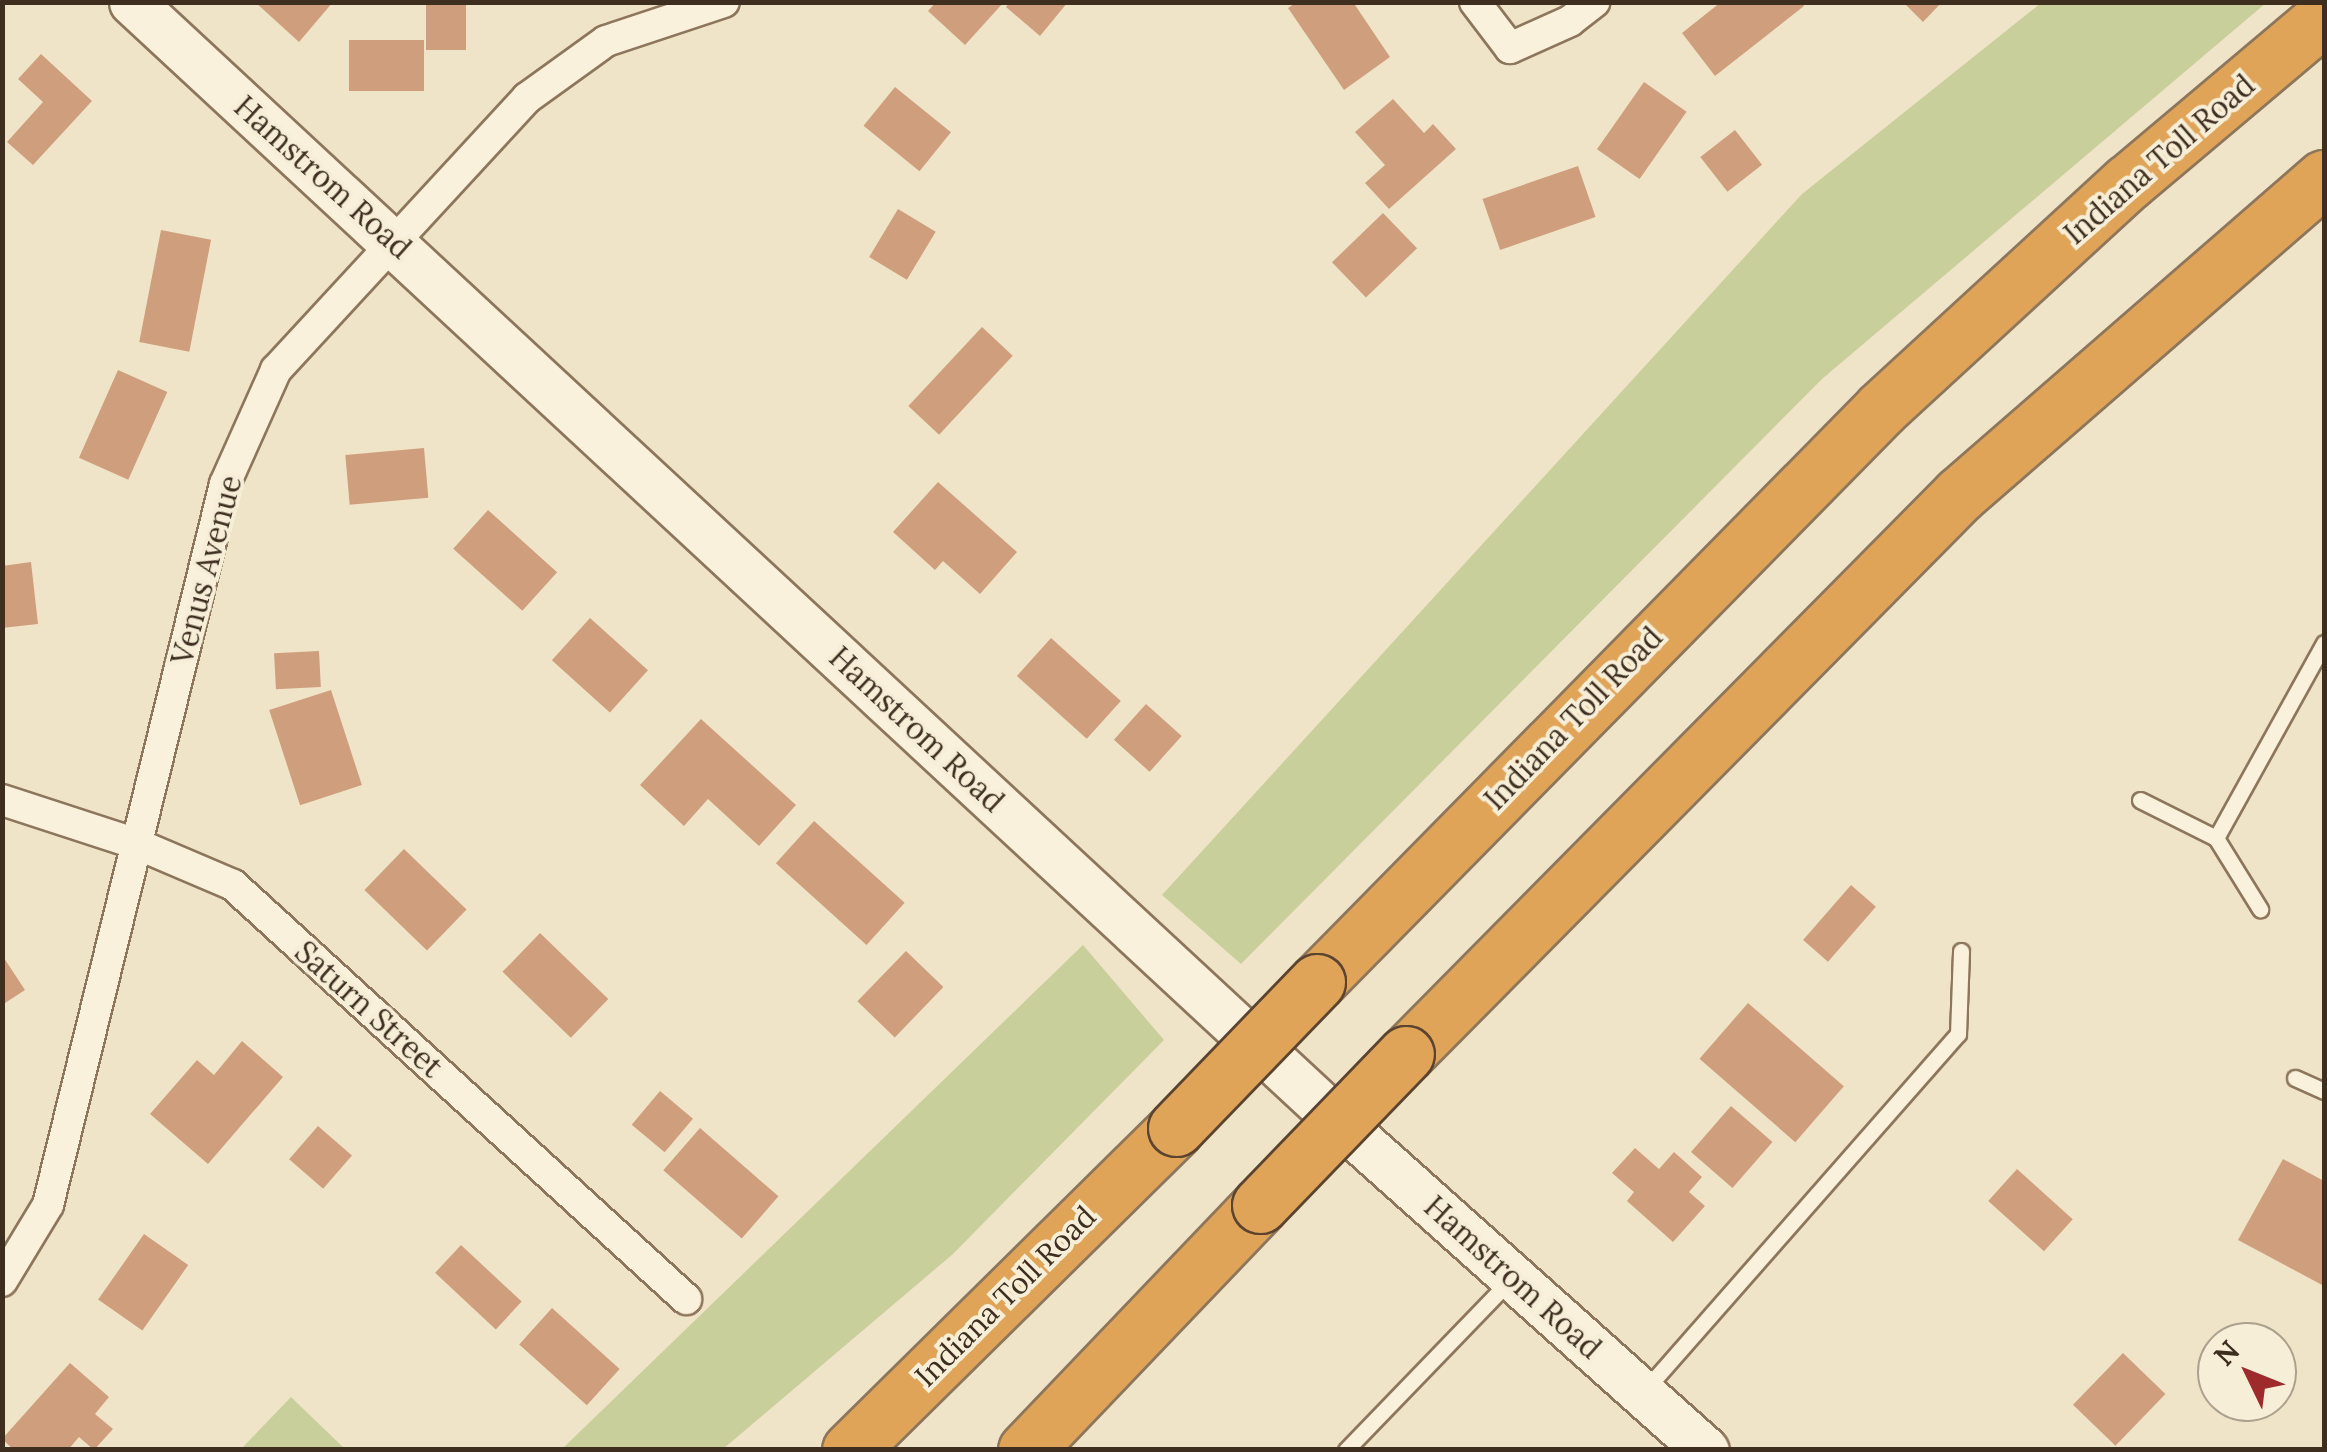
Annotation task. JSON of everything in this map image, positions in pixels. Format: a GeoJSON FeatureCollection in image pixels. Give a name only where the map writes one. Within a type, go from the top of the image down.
{"type":"FeatureCollection","features":[{"type":"Feature","properties":{"kind":"highway","name":"Indiana Toll Road"},"geometry":{"type":"LineString","coordinates":[[850,1450],[1176,1128],[1882,408],[2127,183],[2324,18]]}},
{"type":"Feature","properties":{"kind":"highway"},"geometry":{"type":"LineString","coordinates":[[1026,1450],[1406,1054],[1945,509],[2324,178]]}},
{"type":"Feature","properties":{"kind":"street","name":"Hamstrom Road"},"geometry":{"type":"LineString","coordinates":[[132,2],[1513,1277],[1706,1450]]}},
{"type":"Feature","properties":{"kind":"street","name":"Venus Avenue"},"geometry":{"type":"LineString","coordinates":[[2,1281],[48,1205],[224,484],[276,370],[528,98],[606,41],[724,2]]}},
{"type":"Feature","properties":{"kind":"street"},"geometry":{"type":"LineString","coordinates":[[1475,2],[1510,48],[1570,22],[1594,2]]}},
{"type":"Feature","properties":{"kind":"street","name":"Saturn Street"},"geometry":{"type":"LineString","coordinates":[[2,800],[137,844],[233,886],[686,1299]]}},
{"type":"Feature","properties":{"kind":"lane"},"geometry":{"type":"LineString","coordinates":[[2216,838],[2324,643]]}},
{"type":"Feature","properties":{"kind":"lane"},"geometry":{"type":"LineString","coordinates":[[2140,800],[2216,838],[2260,909]]}},
{"type":"Feature","properties":{"kind":"lane"},"geometry":{"type":"LineString","coordinates":[[1642,1392],[1958,1034],[1961,951]]}},
{"type":"Feature","properties":{"kind":"lane"},"geometry":{"type":"LineString","coordinates":[[2295,1078],[2324,1091]]}},
{"type":"Feature","properties":{"kind":"lane"},"geometry":{"type":"LineString","coordinates":[[1346,1450],[1513,1277]]}},
{"type":"Feature","properties":{"kind":"green space"},"geometry":{"type":"Polygon","coordinates":[[[2041,3],[2266,3],[1822,379],[1241,964],[1162,895],[1802,194],[2041,3]]]}},
{"type":"Feature","properties":{"kind":"green space"},"geometry":{"type":"Polygon","coordinates":[[[1083,945],[1164,1040],[953,1254],[723,1449],[562,1449],[1083,945]]]}},
{"type":"Feature","properties":{"kind":"green space"},"geometry":{"type":"Polygon","coordinates":[[[291,1397],[345,1449],[241,1449],[291,1397]]]}},
{"type":"Feature","properties":{"kind":"building"},"geometry":{"type":"Polygon","coordinates":[[[255,2],[333,2],[299,42],[255,2]]]}},
{"type":"Feature","properties":{"kind":"building"},"geometry":{"type":"Polygon","coordinates":[[[936,2],[1004,2],[965,45],[928,11],[936,2]]]}},
{"type":"Feature","properties":{"kind":"building"},"geometry":{"type":"Polygon","coordinates":[[[1010,2],[1068,2],[1040,36],[1006,7],[1010,2]]]}},
{"type":"Feature","properties":{"kind":"building"},"geometry":{"type":"Polygon","coordinates":[[[1297,2],[1353,2],[1390,57],[1344,90],[1288,8],[1297,2]]]}},
{"type":"Feature","properties":{"kind":"building"},"geometry":{"type":"Polygon","coordinates":[[[1721,2],[1801,2],[1804,6],[1715,76],[1682,33],[1721,2]]]}},
{"type":"Feature","properties":{"kind":"building"},"geometry":{"type":"Polygon","coordinates":[[[1903,2],[1942,2],[1923,22],[1903,2]]]}},
{"type":"Feature","properties":{"kind":"building"},"geometry":{"type":"Polygon","coordinates":[[[426,5],[466,5],[466,50],[426,50],[426,5]]]}},
{"type":"Feature","properties":{"kind":"building"},"geometry":{"type":"Polygon","coordinates":[[[349,40],[424,40],[424,91],[349,91],[349,40]]]}},
{"type":"Feature","properties":{"kind":"building"},"geometry":{"type":"Polygon","coordinates":[[[41,54],[92,101],[33,165],[7,142],[43,102],[18,79],[41,54]]]}},
{"type":"Feature","properties":{"kind":"building"},"geometry":{"type":"Polygon","coordinates":[[[1644,82],[1687,112],[1640,179],[1597,149],[1644,82]]]}},
{"type":"Feature","properties":{"kind":"building"},"geometry":{"type":"Polygon","coordinates":[[[895,87],[951,132],[919,171],[864,126],[895,87]]]}},
{"type":"Feature","properties":{"kind":"building"},"geometry":{"type":"Polygon","coordinates":[[[1393,99],[1424,133],[1433,124],[1456,149],[1389,209],[1365,183],[1385,165],[1355,132],[1393,99]]]}},
{"type":"Feature","properties":{"kind":"building"},"geometry":{"type":"Polygon","coordinates":[[[1735,130],[1762,165],[1727,192],[1700,157],[1735,130]]]}},
{"type":"Feature","properties":{"kind":"building"},"geometry":{"type":"Polygon","coordinates":[[[1578,166],[1596,217],[1500,250],[1483,199],[1578,166]]]}},
{"type":"Feature","properties":{"kind":"building"},"geometry":{"type":"Polygon","coordinates":[[[898,209],[936,232],[907,280],[869,257],[898,209]]]}},
{"type":"Feature","properties":{"kind":"building"},"geometry":{"type":"Polygon","coordinates":[[[1383,213],[1417,248],[1366,298],[1332,262],[1383,213]]]}},
{"type":"Feature","properties":{"kind":"building"},"geometry":{"type":"Polygon","coordinates":[[[161,230],[211,240],[189,352],[139,342],[161,230]]]}},
{"type":"Feature","properties":{"kind":"building"},"geometry":{"type":"Polygon","coordinates":[[[982,327],[1013,356],[939,435],[908,406],[982,327]]]}},
{"type":"Feature","properties":{"kind":"building"},"geometry":{"type":"Polygon","coordinates":[[[118,370],[167,392],[128,480],[79,458],[118,370]]]}},
{"type":"Feature","properties":{"kind":"building"},"geometry":{"type":"Polygon","coordinates":[[[424,448],[428,498],[350,505],[345,455],[424,448]]]}},
{"type":"Feature","properties":{"kind":"building"},"geometry":{"type":"Polygon","coordinates":[[[938,482],[1017,552],[980,594],[943,561],[935,570],[893,532],[938,482]]]}},
{"type":"Feature","properties":{"kind":"building"},"geometry":{"type":"Polygon","coordinates":[[[488,510],[557,572],[522,611],[453,549],[488,510]]]}},
{"type":"Feature","properties":{"kind":"building"},"geometry":{"type":"Polygon","coordinates":[[[31,562],[38,624],[2,628],[2,566],[31,562]]]}},
{"type":"Feature","properties":{"kind":"building"},"geometry":{"type":"Polygon","coordinates":[[[590,618],[648,670],[610,713],[552,660],[590,618]]]}},
{"type":"Feature","properties":{"kind":"building"},"geometry":{"type":"Polygon","coordinates":[[[1051,638],[1121,701],[1087,739],[1017,676],[1051,638]]]}},
{"type":"Feature","properties":{"kind":"building"},"geometry":{"type":"Polygon","coordinates":[[[319,651],[321,687],[276,689],[274,653],[319,651]]]}},
{"type":"Feature","properties":{"kind":"building"},"geometry":{"type":"Polygon","coordinates":[[[331,690],[362,785],[300,805],[269,710],[331,690]]]}},
{"type":"Feature","properties":{"kind":"building"},"geometry":{"type":"Polygon","coordinates":[[[1146,704],[1182,736],[1150,772],[1114,740],[1146,704]]]}},
{"type":"Feature","properties":{"kind":"building"},"geometry":{"type":"Polygon","coordinates":[[[701,719],[796,805],[759,846],[708,799],[684,826],[640,785],[701,719]]]}},
{"type":"Feature","properties":{"kind":"building"},"geometry":{"type":"Polygon","coordinates":[[[814,821],[905,903],[867,945],[776,863],[814,821]]]}},
{"type":"Feature","properties":{"kind":"building"},"geometry":{"type":"Polygon","coordinates":[[[404,849],[467,909],[427,950],[364,890],[404,849]]]}},
{"type":"Feature","properties":{"kind":"building"},"geometry":{"type":"Polygon","coordinates":[[[1851,885],[1876,907],[1828,962],[1803,940],[1851,885]]]}},
{"type":"Feature","properties":{"kind":"building"},"geometry":{"type":"Polygon","coordinates":[[[540,933],[608,999],[571,1038],[502,972],[540,933]]]}},
{"type":"Feature","properties":{"kind":"building"},"geometry":{"type":"Polygon","coordinates":[[[906,951],[943,987],[895,1037],[857,1001],[906,951]]]}},
{"type":"Feature","properties":{"kind":"building"},"geometry":{"type":"Polygon","coordinates":[[[2,955],[25,990],[2,1005],[2,955]]]}},
{"type":"Feature","properties":{"kind":"building"},"geometry":{"type":"Polygon","coordinates":[[[1748,1003],[1844,1086],[1795,1142],[1699,1059],[1748,1003]]]}},
{"type":"Feature","properties":{"kind":"building"},"geometry":{"type":"Polygon","coordinates":[[[242,1041],[283,1077],[208,1164],[150,1114],[197,1060],[214,1075],[242,1041]]]}},
{"type":"Feature","properties":{"kind":"building"},"geometry":{"type":"Polygon","coordinates":[[[660,1091],[693,1119],[665,1152],[632,1125],[660,1091]]]}},
{"type":"Feature","properties":{"kind":"building"},"geometry":{"type":"Polygon","coordinates":[[[1731,1106],[1773,1142],[1732,1188],[1691,1152],[1731,1106]]]}},
{"type":"Feature","properties":{"kind":"building"},"geometry":{"type":"Polygon","coordinates":[[[318,1126],[352,1156],[323,1189],[289,1159],[318,1126]]]}},
{"type":"Feature","properties":{"kind":"building"},"geometry":{"type":"Polygon","coordinates":[[[700,1128],[778,1196],[742,1238],[663,1170],[700,1128]]]}},
{"type":"Feature","properties":{"kind":"building"},"geometry":{"type":"Polygon","coordinates":[[[1635,1148],[1659,1169],[1674,1152],[1702,1177],[1689,1192],[1705,1206],[1673,1242],[1627,1201],[1634,1192],[1612,1173],[1635,1148]]]}},
{"type":"Feature","properties":{"kind":"building"},"geometry":{"type":"Polygon","coordinates":[[[2283,1159],[2324,1181],[2324,1286],[2238,1240],[2283,1159]]]}},
{"type":"Feature","properties":{"kind":"building"},"geometry":{"type":"Polygon","coordinates":[[[2017,1169],[2073,1219],[2044,1251],[1988,1201],[2017,1169]]]}},
{"type":"Feature","properties":{"kind":"building"},"geometry":{"type":"Polygon","coordinates":[[[144,1234],[188,1265],[142,1331],[98,1300],[144,1234]]]}},
{"type":"Feature","properties":{"kind":"building"},"geometry":{"type":"Polygon","coordinates":[[[461,1245],[522,1302],[496,1329],[435,1273],[461,1245]]]}},
{"type":"Feature","properties":{"kind":"building"},"geometry":{"type":"Polygon","coordinates":[[[552,1308],[620,1369],[587,1405],[519,1344],[552,1308]]]}},
{"type":"Feature","properties":{"kind":"building"},"geometry":{"type":"Polygon","coordinates":[[[2123,1353],[2165,1394],[2115,1446],[2073,1405],[2123,1353]]]}},
{"type":"Feature","properties":{"kind":"building"},"geometry":{"type":"Polygon","coordinates":[[[70,1363],[109,1397],[95,1414],[113,1429],[94,1450],[79,1437],[68,1450],[14,1450],[2,1439],[70,1363]]]}}]}
